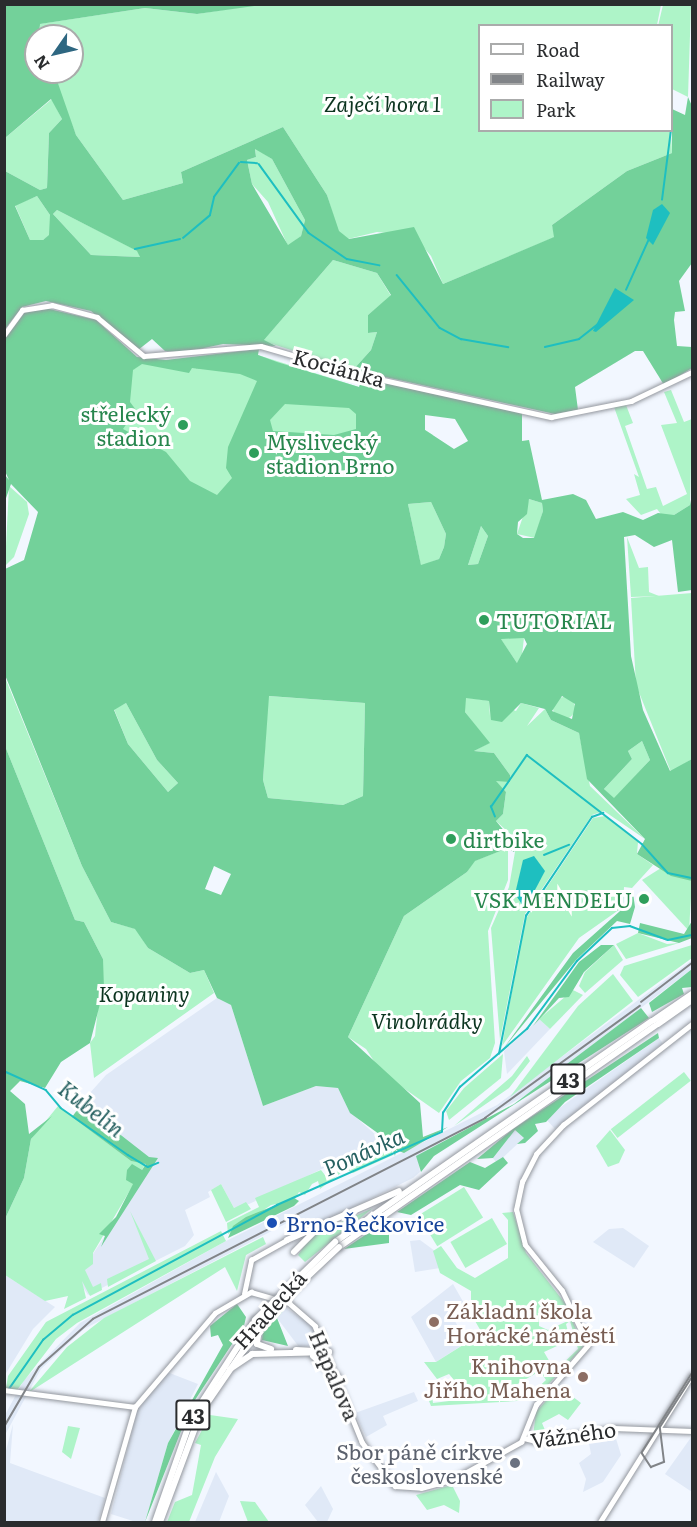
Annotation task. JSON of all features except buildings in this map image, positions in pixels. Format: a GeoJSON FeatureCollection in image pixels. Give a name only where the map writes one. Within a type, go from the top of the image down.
{"type":"FeatureCollection","features":[{"type":"Feature","properties":{"kind":"highway","name":"43"},"geometry":{"type":"LineString","coordinates":[[655,1023],[693,993]]}},
{"type":"Feature","properties":{"kind":"highway","name":"43"},"geometry":{"type":"LineString","coordinates":[[460,1156],[655,1023],[693,1000]]}},
{"type":"Feature","properties":{"kind":"highway","name":"Hradecká"},"geometry":{"type":"LineString","coordinates":[[155,1522],[191,1419],[259,1323],[337,1244],[426,1177],[460,1156]]}},
{"type":"Feature","properties":{"kind":"highway","name":"Hradecká"},"geometry":{"type":"LineString","coordinates":[[160,1522],[190,1435],[218,1383],[259,1323],[337,1244],[460,1156]]}},
{"type":"Feature","properties":{"kind":"highway"},"geometry":{"type":"LineString","coordinates":[[287,1240],[313,1232],[426,1177]]}},
{"type":"Feature","properties":{"kind":"highway"},"geometry":{"type":"LineString","coordinates":[[294,1252],[313,1232]]}},
{"type":"Feature","properties":{"kind":"highway"},"geometry":{"type":"LineString","coordinates":[[259,1323],[255,1338],[262,1347],[329,1352]]}},
{"type":"Feature","properties":{"kind":"highway"},"geometry":{"type":"LineString","coordinates":[[318,1350],[321,1334]]}},
{"type":"Feature","properties":{"kind":"highway"},"geometry":{"type":"LineString","coordinates":[[218,1383],[252,1354],[312,1356],[329,1352]]}},
{"type":"Feature","properties":{"kind":"highway"},"geometry":{"type":"LineString","coordinates":[[312,1356],[338,1377]]}},
{"type":"Feature","properties":{"kind":"street","name":"Kociánka"},"geometry":{"type":"LineString","coordinates":[[4,335],[22,310],[52,305],[96,317],[144,356],[261,346],[361,375],[550,417],[646,396],[693,372]]}},
{"type":"Feature","properties":{"kind":"street"},"geometry":{"type":"LineString","coordinates":[[524,1438],[536,1405],[588,1345],[562,1291],[525,1245],[516,1217],[518,1192],[536,1154],[563,1125],[693,1024]]}},
{"type":"Feature","properties":{"kind":"street"},"geometry":{"type":"LineString","coordinates":[[102,1522],[135,1407],[215,1313],[244,1294],[250,1260],[287,1240]]}},
{"type":"Feature","properties":{"kind":"street","name":"Hapalova"},"geometry":{"type":"LineString","coordinates":[[244,1294],[264,1292],[292,1304],[321,1334],[375,1466]]}},
{"type":"Feature","properties":{"kind":"street"},"geometry":{"type":"LineString","coordinates":[[600,1522],[693,1375]]}},
{"type":"Feature","properties":{"kind":"street"},"geometry":{"type":"LineString","coordinates":[[6,1391],[135,1407]]}},
{"type":"Feature","properties":{"kind":"street","name":"Vážného"},"geometry":{"type":"LineString","coordinates":[[375,1466],[404,1490],[462,1474],[524,1438],[538,1441],[614,1428],[657,1433],[693,1431]]}},
{"type":"Feature","properties":{"kind":"shaded area"},"geometry":{"type":"Polygon","coordinates":[[[692,960],[692,969],[528,1094],[417,1156],[420,1172],[413,1178],[301,1233],[295,1219],[362,1184],[84,1329],[41,1369],[5,1435],[5,1415],[24,1380],[80,1323],[226,1241],[497,1105],[692,960]]]}},
{"type":"Feature","properties":{"kind":"shaded area"},"geometry":{"type":"Polygon","coordinates":[[[217,998],[231,1005],[263,1106],[316,1086],[338,1088],[350,1112],[386,1144],[333,1174],[328,1166],[249,1204],[234,1208],[221,1184],[208,1192],[210,1197],[185,1210],[194,1235],[185,1246],[88,1295],[79,1281],[87,1277],[83,1269],[148,1171],[149,1158],[90,1111],[89,1094],[106,1075],[217,998]]]}},
{"type":"Feature","properties":{"kind":"shaded area"},"geometry":{"type":"Polygon","coordinates":[[[539,1019],[550,1029],[507,1074],[504,1051],[539,1019]]]}},
{"type":"Feature","properties":{"kind":"shaded area"},"geometry":{"type":"Polygon","coordinates":[[[659,1038],[663,1044],[555,1129],[545,1118],[659,1038]]]}},
{"type":"Feature","properties":{"kind":"shaded area"},"geometry":{"type":"Polygon","coordinates":[[[515,1130],[524,1138],[497,1163],[490,1155],[515,1130]]]}},
{"type":"Feature","properties":{"kind":"shaded area"},"geometry":{"type":"Polygon","coordinates":[[[623,1228],[649,1246],[634,1268],[593,1242],[609,1229],[623,1228]]]}},
{"type":"Feature","properties":{"kind":"shaded area"},"geometry":{"type":"Polygon","coordinates":[[[420,1240],[435,1251],[440,1268],[415,1272],[410,1241],[420,1240]]]}},
{"type":"Feature","properties":{"kind":"shaded area"},"geometry":{"type":"Polygon","coordinates":[[[5,1275],[55,1307],[33,1329],[5,1375],[5,1275]]]}},
{"type":"Feature","properties":{"kind":"shaded area","name":"Základní škola Horácké náměstí"},"geometry":{"type":"Polygon","coordinates":[[[453,1284],[469,1312],[452,1316],[464,1337],[476,1331],[478,1335],[436,1362],[411,1317],[453,1284]]]}},
{"type":"Feature","properties":{"kind":"shaded area"},"geometry":{"type":"Polygon","coordinates":[[[282,1305],[312,1326],[319,1345],[299,1347],[274,1314],[282,1305]]]}},
{"type":"Feature","properties":{"kind":"shaded area"},"geometry":{"type":"Polygon","coordinates":[[[167,1372],[198,1384],[168,1443],[145,1522],[136,1522],[111,1514],[137,1411],[167,1372]]]}},
{"type":"Feature","properties":{"kind":"shaded area"},"geometry":{"type":"Polygon","coordinates":[[[414,1392],[418,1401],[383,1416],[387,1425],[366,1437],[355,1413],[414,1392]]]}},
{"type":"Feature","properties":{"kind":"shaded area"},"geometry":{"type":"Polygon","coordinates":[[[13,1424],[10,1463],[105,1498],[98,1522],[5,1522],[5,1454],[13,1424]]]}},
{"type":"Feature","properties":{"kind":"shaded area"},"geometry":{"type":"Polygon","coordinates":[[[614,1432],[621,1455],[603,1482],[583,1492],[586,1479],[579,1463],[591,1454],[588,1438],[614,1432]]]}},
{"type":"Feature","properties":{"kind":"shaded area"},"geometry":{"type":"Polygon","coordinates":[[[692,1436],[692,1492],[665,1474],[692,1436]]]}},
{"type":"Feature","properties":{"kind":"shaded area"},"geometry":{"type":"Polygon","coordinates":[[[216,1472],[229,1496],[219,1522],[195,1522],[216,1472]]]}},
{"type":"Feature","properties":{"kind":"shaded area"},"geometry":{"type":"Polygon","coordinates":[[[321,1486],[333,1509],[327,1522],[318,1522],[305,1505],[321,1486]]]}},
{"type":"Feature","properties":{"kind":"green space","name":"Zaječí hora 1"},"geometry":{"type":"Polygon","coordinates":[[[261,4],[661,5],[657,24],[478,24],[478,132],[671,132],[672,153],[627,171],[552,225],[555,237],[443,284],[431,256],[414,236],[377,232],[348,239],[338,231],[327,195],[283,127],[181,172],[183,183],[123,200],[76,135],[57,84],[84,84],[84,24],[39,24],[145,8],[197,14],[261,4]]]}},
{"type":"Feature","properties":{"kind":"green space"},"geometry":{"type":"Polygon","coordinates":[[[5,5],[261,5],[197,14],[145,8],[40,24],[24,24],[24,84],[58,84],[76,135],[123,200],[183,183],[181,172],[283,127],[327,195],[339,231],[349,239],[414,227],[443,284],[554,237],[552,225],[627,171],[672,153],[673,109],[685,115],[688,97],[692,106],[692,263],[679,281],[685,311],[675,312],[674,320],[677,346],[692,347],[692,368],[664,385],[643,351],[635,351],[575,387],[578,410],[555,414],[353,370],[371,350],[377,332],[368,333],[368,315],[391,295],[377,273],[333,260],[264,340],[276,346],[223,344],[181,353],[165,351],[152,339],[138,350],[91,311],[46,301],[22,307],[5,329],[5,171],[40,190],[47,188],[49,133],[62,119],[51,99],[5,138],[5,5]],[[255,149],[256,157],[247,160],[252,184],[288,245],[301,236],[305,220],[272,159],[255,149]],[[37,196],[15,206],[30,240],[43,240],[49,235],[50,215],[37,196]],[[57,210],[53,214],[91,255],[140,257],[137,251],[57,210]]]}},
{"type":"Feature","properties":{"kind":"green space"},"geometry":{"type":"Polygon","coordinates":[[[663,5],[691,5],[688,97],[673,90],[673,24],[658,24],[663,5]]]}},
{"type":"Feature","properties":{"kind":"green space"},"geometry":{"type":"Polygon","coordinates":[[[52,99],[62,119],[49,133],[47,188],[40,190],[5,171],[5,138],[52,99]]]}},
{"type":"Feature","properties":{"kind":"green space"},"geometry":{"type":"Polygon","coordinates":[[[255,148],[272,159],[305,220],[301,236],[288,246],[268,202],[252,184],[247,160],[256,157],[255,148]]]}},
{"type":"Feature","properties":{"kind":"green space"},"geometry":{"type":"Polygon","coordinates":[[[37,196],[50,215],[50,235],[43,240],[30,240],[15,205],[37,196]]]}},
{"type":"Feature","properties":{"kind":"green space"},"geometry":{"type":"Polygon","coordinates":[[[57,210],[138,251],[140,257],[91,255],[53,214],[57,210]]]}},
{"type":"Feature","properties":{"kind":"green space"},"geometry":{"type":"Polygon","coordinates":[[[333,260],[377,273],[391,296],[368,315],[368,333],[377,332],[371,350],[353,370],[263,341],[333,260]]]}},
{"type":"Feature","properties":{"kind":"green space"},"geometry":{"type":"Polygon","coordinates":[[[45,308],[96,320],[137,357],[166,360],[259,349],[258,355],[359,387],[362,378],[522,413],[522,441],[529,440],[542,500],[573,494],[586,500],[596,519],[623,512],[643,520],[658,513],[674,515],[690,505],[692,494],[692,590],[678,592],[672,540],[654,547],[635,535],[624,537],[631,656],[643,710],[670,771],[692,759],[692,881],[671,876],[637,854],[645,839],[587,779],[579,733],[551,720],[545,709],[521,703],[502,722],[491,720],[489,701],[466,698],[465,712],[490,743],[474,751],[494,753],[510,775],[510,782],[496,781],[506,792],[503,814],[496,821],[517,846],[514,852],[508,848],[475,861],[467,872],[404,916],[348,1037],[420,1103],[423,1137],[448,1127],[404,1153],[396,1150],[395,1156],[390,1142],[350,1113],[338,1088],[316,1086],[263,1106],[231,1005],[217,998],[204,970],[190,973],[148,948],[135,929],[111,922],[82,866],[5,675],[5,569],[24,560],[38,512],[11,484],[5,501],[5,475],[9,480],[4,469],[5,339],[25,312],[45,308]],[[142,364],[133,370],[130,402],[136,410],[123,429],[166,452],[190,481],[217,495],[232,478],[226,468],[228,447],[257,381],[240,374],[192,368],[189,373],[142,364]],[[285,404],[270,420],[273,431],[334,435],[356,429],[356,414],[349,408],[285,404]],[[425,415],[425,430],[454,449],[468,441],[455,419],[425,415]],[[529,499],[527,514],[518,522],[517,534],[523,538],[534,538],[543,511],[542,503],[529,499]],[[431,502],[408,504],[421,565],[439,559],[446,534],[431,502]],[[481,526],[468,565],[478,564],[488,536],[481,526]],[[524,638],[501,639],[517,663],[527,644],[524,638]],[[269,696],[263,780],[268,798],[343,805],[363,796],[365,703],[269,696]],[[562,696],[552,711],[572,719],[575,704],[562,696]],[[126,703],[114,710],[128,744],[168,792],[178,783],[157,760],[126,703]],[[642,741],[628,751],[632,759],[604,789],[614,798],[650,760],[642,741]],[[214,866],[205,889],[221,895],[231,874],[214,866]]]}},
{"type":"Feature","properties":{"kind":"green space","name":"Myslivecký stadion Brno"},"geometry":{"type":"Polygon","coordinates":[[[258,355],[362,388],[424,415],[425,430],[433,435],[184,544],[75,378],[141,362],[258,355]]]}},
{"type":"Feature","properties":{"kind":"green space"},"geometry":{"type":"Polygon","coordinates":[[[671,390],[684,422],[692,419],[690,505],[674,515],[663,517],[657,509],[641,515],[626,499],[640,495],[634,474],[639,477],[614,407],[626,405],[633,423],[625,426],[647,489],[656,487],[663,506],[687,494],[661,425],[677,423],[664,392],[671,390]]]}},
{"type":"Feature","properties":{"kind":"green space"},"geometry":{"type":"Polygon","coordinates":[[[9,486],[27,502],[29,514],[14,557],[5,566],[9,486]]]}},
{"type":"Feature","properties":{"kind":"green space"},"geometry":{"type":"Polygon","coordinates":[[[529,499],[542,503],[543,511],[535,538],[517,534],[529,499]]]}},
{"type":"Feature","properties":{"kind":"green space"},"geometry":{"type":"Polygon","coordinates":[[[431,502],[446,534],[444,547],[439,559],[421,566],[408,504],[431,502]]]}},
{"type":"Feature","properties":{"kind":"green space"},"geometry":{"type":"Polygon","coordinates":[[[481,526],[488,536],[478,564],[468,565],[481,526]]]}},
{"type":"Feature","properties":{"kind":"green space"},"geometry":{"type":"Polygon","coordinates":[[[627,537],[639,568],[648,567],[649,592],[659,596],[631,597],[627,537]]]}},
{"type":"Feature","properties":{"kind":"green space"},"geometry":{"type":"Polygon","coordinates":[[[692,593],[692,759],[671,772],[636,685],[631,598],[692,593]]]}},
{"type":"Feature","properties":{"kind":"green space"},"geometry":{"type":"Polygon","coordinates":[[[500,638],[524,638],[521,663],[517,663],[500,638]]]}},
{"type":"Feature","properties":{"kind":"green space","name":"Kopaniny"},"geometry":{"type":"Polygon","coordinates":[[[4,675],[82,866],[111,922],[136,929],[148,948],[190,973],[204,970],[214,993],[94,1078],[90,1043],[95,1036],[103,959],[84,922],[75,920],[5,746],[4,675]]]}},
{"type":"Feature","properties":{"kind":"green space"},"geometry":{"type":"Polygon","coordinates":[[[268,696],[365,703],[363,796],[343,805],[268,798],[263,780],[268,696]]]}},
{"type":"Feature","properties":{"kind":"green space"},"geometry":{"type":"Polygon","coordinates":[[[465,697],[489,701],[490,716],[491,702],[516,711],[521,703],[539,708],[527,726],[545,709],[551,720],[579,733],[590,786],[645,839],[604,811],[592,815],[525,914],[500,1040],[491,928],[509,887],[517,840],[496,821],[503,814],[506,792],[495,781],[510,775],[494,753],[474,751],[489,743],[465,712],[465,697]]]}},
{"type":"Feature","properties":{"kind":"green space"},"geometry":{"type":"Polygon","coordinates":[[[560,697],[568,697],[575,704],[575,712],[568,719],[560,719],[553,712],[553,704],[560,697]]]}},
{"type":"Feature","properties":{"kind":"green space"},"geometry":{"type":"Polygon","coordinates":[[[126,703],[157,760],[178,783],[168,792],[128,744],[114,709],[126,703]]]}},
{"type":"Feature","properties":{"kind":"green space"},"geometry":{"type":"Polygon","coordinates":[[[642,741],[650,760],[614,799],[604,789],[632,759],[628,751],[642,741]]]}},
{"type":"Feature","properties":{"kind":"green space"},"geometry":{"type":"Polygon","coordinates":[[[5,746],[75,920],[84,922],[103,959],[104,988],[90,1043],[61,1062],[45,1088],[20,1081],[10,1091],[25,1104],[29,1134],[52,1116],[31,1139],[24,1178],[5,1219],[5,746]]]}},
{"type":"Feature","properties":{"kind":"green space"},"geometry":{"type":"Polygon","coordinates":[[[605,816],[638,842],[637,854],[653,865],[632,888],[624,887],[623,907],[579,938],[502,1046],[525,920],[593,818],[605,816]]]}},
{"type":"Feature","properties":{"kind":"green space","name":"Vinohrádky"},"geometry":{"type":"Polygon","coordinates":[[[508,848],[508,880],[488,931],[495,1043],[490,1058],[461,1081],[439,1113],[382,1073],[366,1049],[348,1037],[404,916],[467,872],[474,861],[508,848]]]}},
{"type":"Feature","properties":{"kind":"green space"},"geometry":{"type":"Polygon","coordinates":[[[661,868],[692,881],[689,931],[642,880],[661,868]]]}},
{"type":"Feature","properties":{"kind":"green space"},"geometry":{"type":"Polygon","coordinates":[[[628,893],[633,893],[635,907],[630,924],[617,921],[576,960],[503,1049],[573,953],[629,903],[628,893]]]}},
{"type":"Feature","properties":{"kind":"green space"},"geometry":{"type":"Polygon","coordinates":[[[692,921],[692,938],[679,943],[638,933],[640,923],[684,934],[692,921]]]}},
{"type":"Feature","properties":{"kind":"green space"},"geometry":{"type":"Polygon","coordinates":[[[638,933],[667,944],[679,943],[626,959],[616,944],[638,933]]]}},
{"type":"Feature","properties":{"kind":"green space"},"geometry":{"type":"Polygon","coordinates":[[[601,945],[614,945],[584,972],[569,997],[559,998],[533,1026],[579,962],[601,945]]]}},
{"type":"Feature","properties":{"kind":"green space"},"geometry":{"type":"Polygon","coordinates":[[[614,945],[623,960],[585,993],[579,986],[585,972],[614,945]]]}},
{"type":"Feature","properties":{"kind":"green space"},"geometry":{"type":"Polygon","coordinates":[[[692,945],[692,958],[638,997],[620,975],[624,966],[692,945]]]}},
{"type":"Feature","properties":{"kind":"green space"},"geometry":{"type":"Polygon","coordinates":[[[692,969],[692,987],[682,988],[684,994],[652,1012],[649,1003],[692,969]]]}},
{"type":"Feature","properties":{"kind":"green space"},"geometry":{"type":"Polygon","coordinates":[[[613,974],[633,1001],[510,1097],[578,1006],[613,974]]]}},
{"type":"Feature","properties":{"kind":"green space"},"geometry":{"type":"Polygon","coordinates":[[[573,990],[583,995],[550,1029],[539,1019],[573,990]]]}},
{"type":"Feature","properties":{"kind":"green space"},"geometry":{"type":"Polygon","coordinates":[[[641,1008],[649,1018],[434,1156],[421,1172],[416,1156],[514,1104],[641,1008]]]}},
{"type":"Feature","properties":{"kind":"green space"},"geometry":{"type":"Polygon","coordinates":[[[658,1033],[659,1038],[565,1102],[546,1122],[535,1124],[538,1131],[525,1143],[517,1144],[524,1138],[515,1130],[493,1158],[477,1159],[513,1129],[658,1033]]]}},
{"type":"Feature","properties":{"kind":"green space"},"geometry":{"type":"Polygon","coordinates":[[[503,1054],[501,1078],[449,1120],[446,1111],[464,1088],[503,1054]]]}},
{"type":"Feature","properties":{"kind":"green space"},"geometry":{"type":"Polygon","coordinates":[[[527,1056],[530,1061],[509,1088],[454,1126],[512,1076],[527,1056]]]}},
{"type":"Feature","properties":{"kind":"green space"},"geometry":{"type":"Polygon","coordinates":[[[684,1072],[691,1081],[617,1138],[611,1129],[684,1072]]]}},
{"type":"Feature","properties":{"kind":"green space"},"geometry":{"type":"Polygon","coordinates":[[[89,1094],[90,1111],[149,1157],[158,1158],[101,1247],[105,1236],[99,1234],[116,1217],[133,1184],[126,1180],[127,1170],[132,1164],[142,1170],[146,1164],[131,1161],[72,1117],[89,1094]]]}},
{"type":"Feature","properties":{"kind":"green space"},"geometry":{"type":"Polygon","coordinates":[[[58,1106],[131,1161],[146,1163],[93,1253],[93,1264],[85,1270],[93,1287],[101,1283],[102,1290],[90,1296],[82,1281],[86,1298],[64,1309],[68,1296],[45,1301],[5,1275],[5,1219],[24,1178],[31,1139],[58,1106]]]}},
{"type":"Feature","properties":{"kind":"green space"},"geometry":{"type":"Polygon","coordinates":[[[610,1130],[625,1150],[619,1163],[608,1167],[596,1146],[610,1130]]]}},
{"type":"Feature","properties":{"kind":"green space"},"geometry":{"type":"Polygon","coordinates":[[[389,1142],[393,1155],[353,1173],[346,1169],[320,1189],[318,1181],[312,1184],[305,1195],[299,1192],[294,1201],[271,1205],[228,1234],[227,1223],[259,1207],[255,1198],[321,1170],[328,1179],[327,1167],[332,1173],[328,1175],[336,1176],[333,1174],[389,1142]]]}},
{"type":"Feature","properties":{"kind":"green space"},"geometry":{"type":"Polygon","coordinates":[[[503,1157],[508,1163],[479,1190],[460,1185],[411,1215],[397,1212],[470,1162],[485,1168],[503,1157]]]}},
{"type":"Feature","properties":{"kind":"green space"},"geometry":{"type":"Polygon","coordinates":[[[221,1184],[234,1208],[246,1202],[251,1209],[226,1222],[211,1190],[221,1184]]]}},
{"type":"Feature","properties":{"kind":"green space"},"geometry":{"type":"Polygon","coordinates":[[[464,1187],[483,1218],[437,1246],[418,1216],[464,1187]]]}},
{"type":"Feature","properties":{"kind":"green space"},"geometry":{"type":"Polygon","coordinates":[[[294,1198],[299,1201],[294,1206],[228,1238],[233,1226],[246,1217],[294,1198]]]}},
{"type":"Feature","properties":{"kind":"green space"},"geometry":{"type":"Polygon","coordinates":[[[373,1208],[305,1262],[298,1255],[312,1235],[373,1208]]]}},
{"type":"Feature","properties":{"kind":"green space"},"geometry":{"type":"Polygon","coordinates":[[[130,1211],[156,1261],[108,1287],[107,1279],[149,1259],[130,1211]]]}},
{"type":"Feature","properties":{"kind":"green space"},"geometry":{"type":"Polygon","coordinates":[[[513,1212],[526,1253],[571,1311],[564,1318],[556,1304],[539,1313],[539,1326],[548,1330],[572,1319],[583,1347],[534,1400],[431,1406],[429,1401],[432,1397],[433,1403],[457,1400],[464,1392],[449,1374],[437,1379],[424,1362],[436,1362],[482,1333],[471,1314],[471,1291],[440,1273],[433,1251],[441,1246],[457,1268],[475,1278],[508,1258],[508,1220],[502,1213],[513,1212]],[[570,1321],[566,1324],[570,1340],[544,1352],[555,1371],[578,1349],[570,1321]],[[540,1371],[507,1390],[532,1393],[546,1380],[540,1371]]]}},
{"type":"Feature","properties":{"kind":"green space"},"geometry":{"type":"Polygon","coordinates":[[[391,1218],[381,1229],[389,1231],[389,1243],[344,1249],[391,1218]]]}},
{"type":"Feature","properties":{"kind":"green space"},"geometry":{"type":"Polygon","coordinates":[[[492,1218],[507,1244],[465,1268],[450,1242],[492,1218]]]}},
{"type":"Feature","properties":{"kind":"green space"},"geometry":{"type":"Polygon","coordinates":[[[221,1231],[226,1241],[77,1323],[56,1339],[17,1390],[6,1388],[8,1376],[46,1322],[221,1231]]]}},
{"type":"Feature","properties":{"kind":"green space"},"geometry":{"type":"Polygon","coordinates":[[[263,1237],[266,1244],[246,1255],[237,1291],[225,1267],[28,1393],[67,1347],[104,1318],[263,1237]]]}},
{"type":"Feature","properties":{"kind":"green space"},"geometry":{"type":"Polygon","coordinates":[[[237,1304],[246,1317],[244,1326],[191,1406],[145,1522],[168,1443],[223,1345],[218,1335],[211,1337],[210,1326],[237,1304]]]}},
{"type":"Feature","properties":{"kind":"green space"},"geometry":{"type":"Polygon","coordinates":[[[280,1307],[284,1310],[277,1318],[288,1346],[262,1340],[263,1327],[280,1307]]]}},
{"type":"Feature","properties":{"kind":"green space"},"geometry":{"type":"Polygon","coordinates":[[[559,1386],[581,1403],[568,1420],[559,1414],[542,1423],[547,1435],[533,1436],[536,1412],[559,1386]]]}},
{"type":"Feature","properties":{"kind":"green space"},"geometry":{"type":"Polygon","coordinates":[[[210,1415],[238,1419],[215,1457],[189,1522],[167,1522],[175,1502],[192,1495],[201,1445],[195,1443],[210,1415]]]}},
{"type":"Feature","properties":{"kind":"green space"},"geometry":{"type":"Polygon","coordinates":[[[68,1426],[80,1428],[71,1459],[62,1452],[68,1426]]]}},
{"type":"Feature","properties":{"kind":"green space"},"geometry":{"type":"Polygon","coordinates":[[[452,1485],[460,1501],[459,1513],[444,1505],[427,1510],[416,1495],[452,1485]]]}},
{"type":"Feature","properties":{"kind":"green space"},"geometry":{"type":"Polygon","coordinates":[[[240,1501],[255,1502],[269,1522],[248,1522],[240,1501]]]}},
{"type":"Feature","properties":{"kind":"water"},"geometry":{"type":"Polygon","coordinates":[[[662,204],[670,213],[653,245],[646,238],[653,210],[662,204]]]}},
{"type":"Feature","properties":{"kind":"water"},"geometry":{"type":"Polygon","coordinates":[[[615,288],[634,300],[596,332],[593,331],[615,288]]]}},
{"type":"Feature","properties":{"kind":"water"},"geometry":{"type":"Polygon","coordinates":[[[534,856],[545,871],[525,909],[515,894],[523,860],[534,856]]]}},
{"type":"Feature","properties":{"kind":"waterway"},"geometry":{"type":"LineString","coordinates":[[662,200],[671,132]]}},
{"type":"Feature","properties":{"kind":"waterway"},"geometry":{"type":"LineString","coordinates":[[241,162],[257,163]]}},
{"type":"Feature","properties":{"kind":"waterway"},"geometry":{"type":"LineString","coordinates":[[183,238],[210,215],[214,197],[239,163]]}},
{"type":"Feature","properties":{"kind":"waterway"},"geometry":{"type":"LineString","coordinates":[[259,164],[309,233],[347,259],[379,265]]}},
{"type":"Feature","properties":{"kind":"waterway"},"geometry":{"type":"LineString","coordinates":[[135,249],[180,239]]}},
{"type":"Feature","properties":{"kind":"waterway"},"geometry":{"type":"LineString","coordinates":[[626,290],[649,239]]}},
{"type":"Feature","properties":{"kind":"waterway"},"geometry":{"type":"LineString","coordinates":[[397,275],[440,328],[461,339],[508,347]]}},
{"type":"Feature","properties":{"kind":"waterway"},"geometry":{"type":"LineString","coordinates":[[545,347],[579,339],[598,324]]}},
{"type":"Feature","properties":{"kind":"waterway"},"geometry":{"type":"LineString","coordinates":[[495,817],[491,807],[527,755],[642,844],[668,873],[692,878]]}},
{"type":"Feature","properties":{"kind":"waterway"},"geometry":{"type":"LineString","coordinates":[[499,1054],[526,916],[592,817],[603,813]]}},
{"type":"Feature","properties":{"kind":"waterway"},"geometry":{"type":"LineString","coordinates":[[544,855],[569,845]]}},
{"type":"Feature","properties":{"kind":"waterway","name":"Ponávka"},"geometry":{"type":"LineString","coordinates":[[9,1389],[43,1340],[73,1315],[277,1205],[442,1132],[443,1113],[460,1087],[527,1029],[577,961],[612,928],[630,926],[668,940],[692,935]]}},
{"type":"Feature","properties":{"kind":"waterway","name":"Kubelín"},"geometry":{"type":"LineString","coordinates":[[4,1071],[46,1090],[61,1108],[148,1167],[158,1163]]}},
{"type":"Feature","properties":{"kind":"tram line"},"geometry":{"type":"LineString","coordinates":[[692,1374],[642,1453],[651,1467],[664,1462],[660,1427],[692,1377]]}},
{"type":"Feature","properties":{"kind":"railway"},"geometry":{"type":"LineString","coordinates":[[641,1002],[692,963]]}},
{"type":"Feature","properties":{"kind":"railway"},"geometry":{"type":"LineString","coordinates":[[4,1427],[39,1367],[93,1319],[485,1118],[640,1006]]}},
{"type":"Feature","properties":{"kind":"place","name":"střelecký stadion"},"geometry":{"type":"Point","coordinates":[183,425]}},
{"type":"Feature","properties":{"kind":"place","name":"Myslivecký stadion Brno"},"geometry":{"type":"Point","coordinates":[254,453]}},
{"type":"Feature","properties":{"kind":"place","name":"TUTORIAL"},"geometry":{"type":"Point","coordinates":[484,620]}},
{"type":"Feature","properties":{"kind":"place","name":"dirtbike"},"geometry":{"type":"Point","coordinates":[451,839]}},
{"type":"Feature","properties":{"kind":"place","name":"VSK MENDELU"},"geometry":{"type":"Point","coordinates":[644,899]}},
{"type":"Feature","properties":{"kind":"place","name":"Brno-Řečkovice"},"geometry":{"type":"Point","coordinates":[272,1223]}},
{"type":"Feature","properties":{"kind":"place","name":"Základní škola Horácké náměstí"},"geometry":{"type":"Point","coordinates":[434,1322]}},
{"type":"Feature","properties":{"kind":"place","name":"Knihovna Jiřího Mahena"},"geometry":{"type":"Point","coordinates":[583,1377]}},
{"type":"Feature","properties":{"kind":"place","name":"Sbor páně církve československé"},"geometry":{"type":"Point","coordinates":[515,1463]}}]}
